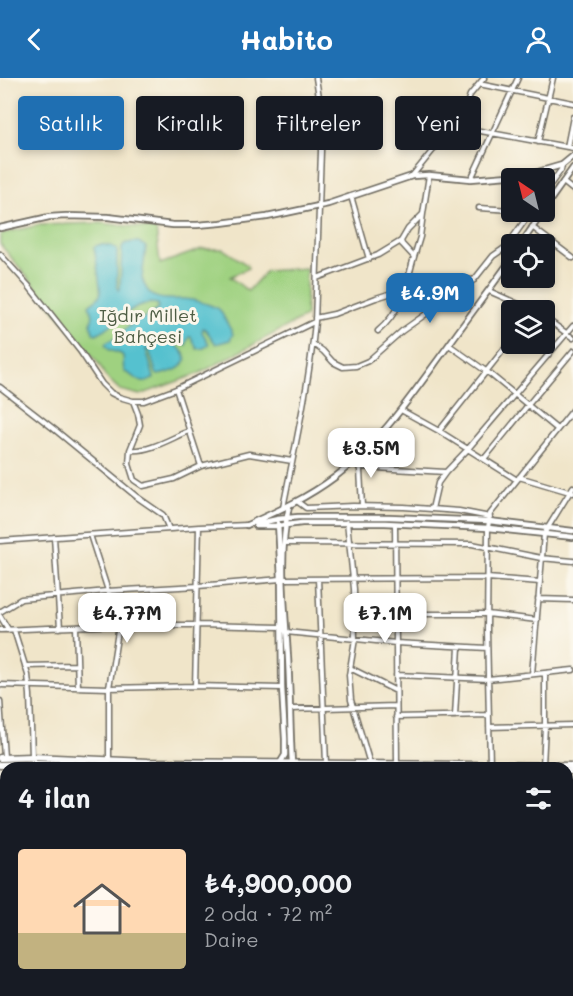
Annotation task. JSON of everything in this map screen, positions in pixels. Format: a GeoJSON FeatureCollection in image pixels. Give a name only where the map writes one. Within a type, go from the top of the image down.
{"type":"FeatureCollection","features":[{"type":"Feature","properties":{"kind":"highway"},"geometry":{"type":"LineString","coordinates":[[2,758],[32,757],[148,762]]}},
{"type":"Feature","properties":{"kind":"street"},"geometry":{"type":"LineString","coordinates":[[291,762],[286,632],[278,519],[292,461],[313,344],[320,127],[316,78]]}},
{"type":"Feature","properties":{"kind":"street"},"geometry":{"type":"LineString","coordinates":[[470,96],[484,78]]}},
{"type":"Feature","properties":{"kind":"street"},"geometry":{"type":"LineString","coordinates":[[471,179],[518,78]]}},
{"type":"Feature","properties":{"kind":"street"},"geometry":{"type":"LineString","coordinates":[[538,141],[553,78]]}},
{"type":"Feature","properties":{"kind":"street"},"geometry":{"type":"LineString","coordinates":[[479,84],[573,103]]}},
{"type":"Feature","properties":{"kind":"street"},"geometry":{"type":"LineString","coordinates":[[567,147],[573,117]]}},
{"type":"Feature","properties":{"kind":"street"},"geometry":{"type":"LineString","coordinates":[[481,131],[573,148]]}},
{"type":"Feature","properties":{"kind":"street"},"geometry":{"type":"LineString","coordinates":[[412,176],[433,150]]}},
{"type":"Feature","properties":{"kind":"street"},"geometry":{"type":"LineString","coordinates":[[552,168],[562,165],[573,156]]}},
{"type":"Feature","properties":{"kind":"street"},"geometry":{"type":"LineString","coordinates":[[555,178],[562,165]]}},
{"type":"Feature","properties":{"kind":"street"},"geometry":{"type":"LineString","coordinates":[[555,194],[573,168]]}},
{"type":"Feature","properties":{"kind":"street"},"geometry":{"type":"LineString","coordinates":[[0,228],[49,217],[66,216],[108,217],[165,224],[197,225],[267,217],[328,204],[412,176],[429,175],[471,179],[501,177]]}},
{"type":"Feature","properties":{"kind":"street"},"geometry":{"type":"LineString","coordinates":[[378,331],[387,324],[397,310],[405,288],[420,237],[429,175]]}},
{"type":"Feature","properties":{"kind":"street"},"geometry":{"type":"LineString","coordinates":[[563,182],[573,190]]}},
{"type":"Feature","properties":{"kind":"street"},"geometry":{"type":"LineString","coordinates":[[351,196],[369,259]]}},
{"type":"Feature","properties":{"kind":"street"},"geometry":{"type":"LineString","coordinates":[[479,208],[501,209]]}},
{"type":"Feature","properties":{"kind":"street"},"geometry":{"type":"LineString","coordinates":[[316,278],[369,259],[389,249],[401,241],[408,229],[423,214]]}},
{"type":"Feature","properties":{"kind":"street"},"geometry":{"type":"LineString","coordinates":[[313,344],[336,364],[347,368],[372,358],[402,331],[474,280],[493,256],[506,247],[523,222]]}},
{"type":"Feature","properties":{"kind":"street"},"geometry":{"type":"LineString","coordinates":[[527,234],[536,222]]}},
{"type":"Feature","properties":{"kind":"street"},"geometry":{"type":"LineString","coordinates":[[532,227],[573,258]]}},
{"type":"Feature","properties":{"kind":"street"},"geometry":{"type":"LineString","coordinates":[[401,241],[414,257]]}},
{"type":"Feature","properties":{"kind":"street"},"geometry":{"type":"LineString","coordinates":[[0,254],[74,343],[102,384],[119,397],[144,401],[176,389],[315,320],[436,279],[445,283],[460,279],[474,280]]}},
{"type":"Feature","properties":{"kind":"street"},"geometry":{"type":"LineString","coordinates":[[247,525],[298,502],[336,476],[366,450],[401,410],[501,274]]}},
{"type":"Feature","properties":{"kind":"street"},"geometry":{"type":"LineString","coordinates":[[444,302],[447,289],[445,283]]}},
{"type":"Feature","properties":{"kind":"street"},"geometry":{"type":"LineString","coordinates":[[489,291],[509,300]]}},
{"type":"Feature","properties":{"kind":"street"},"geometry":{"type":"LineString","coordinates":[[555,325],[573,338]]}},
{"type":"Feature","properties":{"kind":"street"},"geometry":{"type":"LineString","coordinates":[[432,509],[438,483],[446,472],[573,327]]}},
{"type":"Feature","properties":{"kind":"street"},"geometry":{"type":"LineString","coordinates":[[449,345],[486,371],[557,429]]}},
{"type":"Feature","properties":{"kind":"street"},"geometry":{"type":"LineString","coordinates":[[484,459],[573,351]]}},
{"type":"Feature","properties":{"kind":"street"},"geometry":{"type":"LineString","coordinates":[[439,431],[501,353]]}},
{"type":"Feature","properties":{"kind":"street"},"geometry":{"type":"LineString","coordinates":[[0,387],[137,497],[163,515],[169,529]]}},
{"type":"Feature","properties":{"kind":"street"},"geometry":{"type":"LineString","coordinates":[[176,389],[201,466]]}},
{"type":"Feature","properties":{"kind":"street"},"geometry":{"type":"LineString","coordinates":[[133,400],[140,425],[130,450],[129,464],[134,480],[143,486],[174,480],[201,466],[249,454],[292,461]]}},
{"type":"Feature","properties":{"kind":"street"},"geometry":{"type":"LineString","coordinates":[[401,410],[518,478],[572,493]]}},
{"type":"Feature","properties":{"kind":"street"},"geometry":{"type":"LineString","coordinates":[[490,762],[487,648],[489,519],[518,478],[573,410]]}},
{"type":"Feature","properties":{"kind":"street"},"geometry":{"type":"LineString","coordinates":[[130,450],[149,448],[189,431]]}},
{"type":"Feature","properties":{"kind":"street"},"geometry":{"type":"LineString","coordinates":[[356,459],[359,467],[362,506]]}},
{"type":"Feature","properties":{"kind":"street"},"geometry":{"type":"LineString","coordinates":[[359,467],[446,472]]}},
{"type":"Feature","properties":{"kind":"street"},"geometry":{"type":"LineString","coordinates":[[532,674],[544,534],[572,493],[573,487]]}},
{"type":"Feature","properties":{"kind":"street"},"geometry":{"type":"LineString","coordinates":[[298,502],[306,508],[362,506],[459,511],[489,519],[573,531]]}},
{"type":"Feature","properties":{"kind":"street"},"geometry":{"type":"LineString","coordinates":[[281,762],[285,755],[282,688],[282,579],[285,525],[289,506]]}},
{"type":"Feature","properties":{"kind":"street"},"geometry":{"type":"LineString","coordinates":[[346,517],[353,579],[355,639],[350,668],[351,700],[369,762]]}},
{"type":"Feature","properties":{"kind":"street"},"geometry":{"type":"LineString","coordinates":[[247,525],[286,518],[489,519]]}},
{"type":"Feature","properties":{"kind":"street"},"geometry":{"type":"LineString","coordinates":[[0,541],[199,527],[278,526],[302,523],[488,528],[573,537]]}},
{"type":"Feature","properties":{"kind":"street"},"geometry":{"type":"LineString","coordinates":[[394,524],[397,762]]}},
{"type":"Feature","properties":{"kind":"street"},"geometry":{"type":"LineString","coordinates":[[195,686],[199,527]]}},
{"type":"Feature","properties":{"kind":"street"},"geometry":{"type":"LineString","coordinates":[[90,535],[119,625],[109,688],[109,760]]}},
{"type":"Feature","properties":{"kind":"street"},"geometry":{"type":"LineString","coordinates":[[54,537],[60,628]]}},
{"type":"Feature","properties":{"kind":"street"},"geometry":{"type":"LineString","coordinates":[[284,543],[472,544],[541,558],[573,561]]}},
{"type":"Feature","properties":{"kind":"street"},"geometry":{"type":"LineString","coordinates":[[32,757],[29,686],[25,666],[11,630],[0,614],[21,599],[282,579],[487,578],[540,582]]}},
{"type":"Feature","properties":{"kind":"street"},"geometry":{"type":"LineString","coordinates":[[318,579],[326,762]]}},
{"type":"Feature","properties":{"kind":"street"},"geometry":{"type":"LineString","coordinates":[[538,599],[573,600]]}},
{"type":"Feature","properties":{"kind":"street"},"geometry":{"type":"LineString","coordinates":[[395,614],[487,614],[537,620]]}},
{"type":"Feature","properties":{"kind":"street"},"geometry":{"type":"LineString","coordinates":[[0,630],[119,625],[281,627],[286,632],[396,643],[487,648]]}},
{"type":"Feature","properties":{"kind":"street"},"geometry":{"type":"LineString","coordinates":[[76,627],[78,687]]}},
{"type":"Feature","properties":{"kind":"street"},"geometry":{"type":"LineString","coordinates":[[456,716],[459,646]]}},
{"type":"Feature","properties":{"kind":"street"},"geometry":{"type":"LineString","coordinates":[[25,666],[77,665]]}},
{"type":"Feature","properties":{"kind":"street"},"geometry":{"type":"LineString","coordinates":[[350,668],[396,692]]}},
{"type":"Feature","properties":{"kind":"street"},"geometry":{"type":"LineString","coordinates":[[396,675],[488,679],[573,670]]}},
{"type":"Feature","properties":{"kind":"street"},"geometry":{"type":"LineString","coordinates":[[543,762],[545,673]]}},
{"type":"Feature","properties":{"kind":"street"},"geometry":{"type":"LineString","coordinates":[[0,684],[109,688],[195,686],[282,688]]}},
{"type":"Feature","properties":{"kind":"street"},"geometry":{"type":"LineString","coordinates":[[0,701],[2,758]]}},
{"type":"Feature","properties":{"kind":"street"},"geometry":{"type":"LineString","coordinates":[[290,709],[396,706]]}},
{"type":"Feature","properties":{"kind":"street"},"geometry":{"type":"LineString","coordinates":[[396,717],[489,715]]}},
{"type":"Feature","properties":{"kind":"street"},"geometry":{"type":"LineString","coordinates":[[489,727],[573,725]]}},
{"type":"Feature","properties":{"kind":"green space","name":"Iğdır Millet Bahçesi"},"geometry":{"type":"Polygon","coordinates":[[[100,223],[156,229],[160,264],[202,249],[223,249],[247,265],[248,268],[230,277],[248,291],[266,271],[306,268],[305,317],[200,373],[140,395],[120,390],[105,376],[99,364],[0,244],[0,234],[39,225],[100,223]]]}},
{"type":"Feature","properties":{"kind":"water"},"geometry":{"type":"Polygon","coordinates":[[[139,242],[146,247],[142,278],[153,296],[164,299],[193,300],[217,308],[233,334],[230,340],[216,344],[203,328],[202,332],[209,344],[197,349],[191,337],[186,345],[172,337],[171,341],[185,356],[184,364],[176,370],[158,375],[149,350],[146,349],[154,378],[145,382],[124,371],[123,356],[109,350],[105,345],[136,320],[155,312],[158,304],[141,305],[96,334],[93,333],[91,323],[93,315],[89,305],[100,295],[94,247],[105,245],[117,249],[117,287],[119,290],[122,248],[124,244],[139,242]]]}}]}
